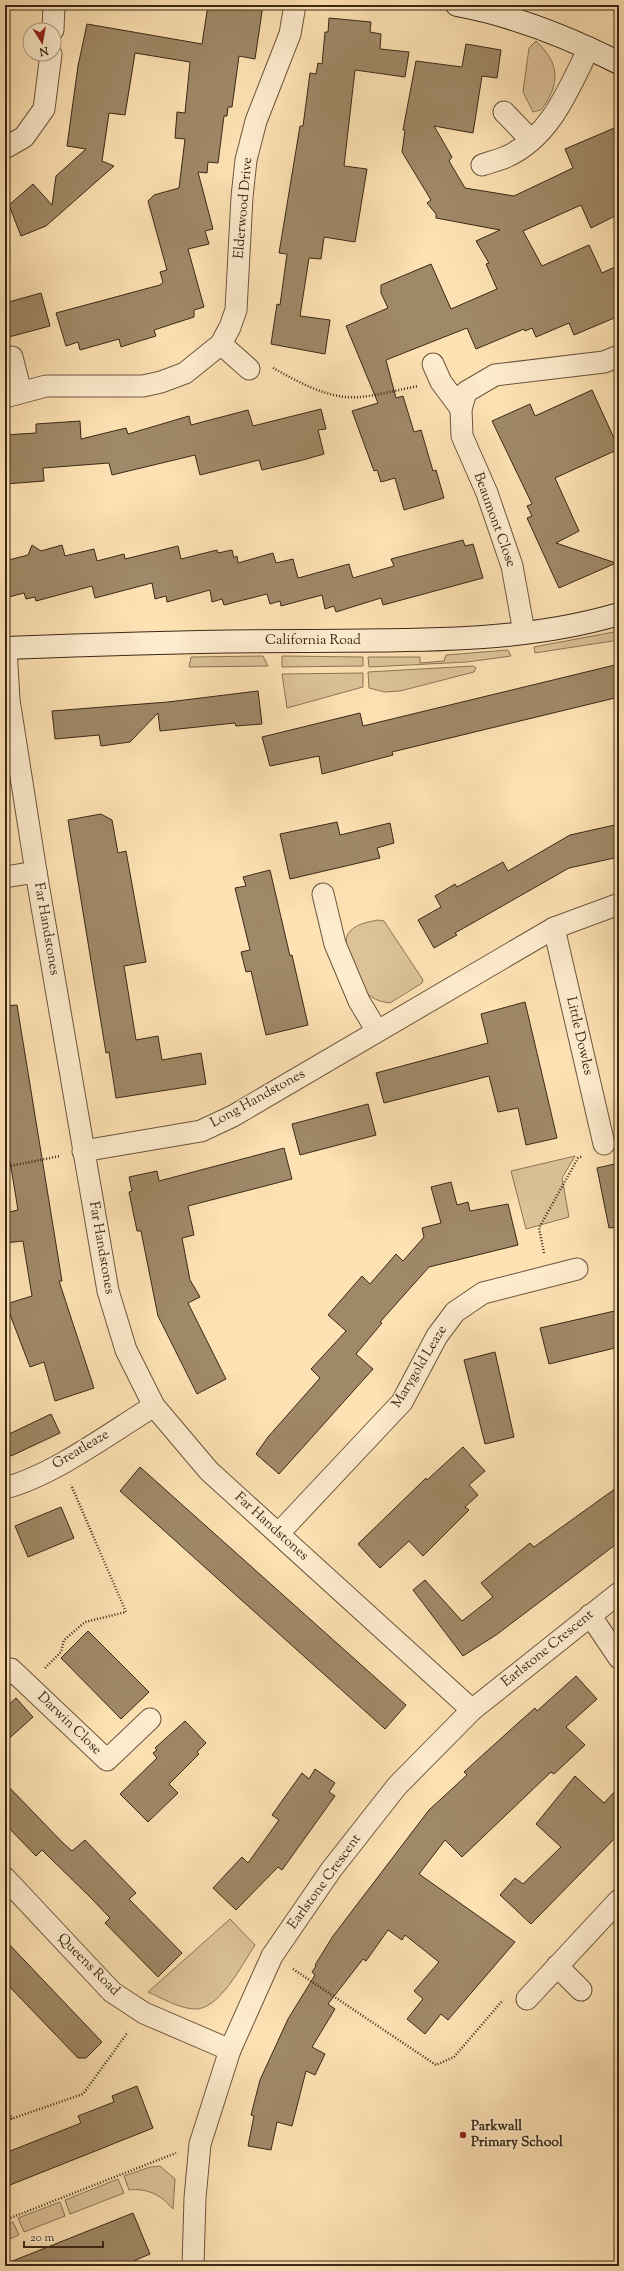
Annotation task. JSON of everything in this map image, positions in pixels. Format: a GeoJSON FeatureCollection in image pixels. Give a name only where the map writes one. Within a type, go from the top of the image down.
{"type":"FeatureCollection","features":[{"type":"Feature","properties":{"kind":"street"},"geometry":{"type":"LineString","coordinates":[[53,22],[54,5]]}},
{"type":"Feature","properties":{"kind":"street","name":"Elderwood Drive"},"geometry":{"type":"LineString","coordinates":[[12,358],[13,394],[46,386],[143,386],[161,382],[185,373],[221,344],[230,327],[236,310],[242,197],[246,160],[256,121],[290,34],[295,5]]}},
{"type":"Feature","properties":{"kind":"street"},"geometry":{"type":"LineString","coordinates":[[457,5],[485,8],[589,48],[619,63]]}},
{"type":"Feature","properties":{"kind":"street"},"geometry":{"type":"LineString","coordinates":[[482,165],[508,156],[539,135],[558,109],[589,48]]}},
{"type":"Feature","properties":{"kind":"street"},"geometry":{"type":"LineString","coordinates":[[5,148],[24,137],[44,109],[50,62]]}},
{"type":"Feature","properties":{"kind":"street"},"geometry":{"type":"LineString","coordinates":[[504,112],[531,140]]}},
{"type":"Feature","properties":{"kind":"street"},"geometry":{"type":"LineString","coordinates":[[221,344],[246,367]]}},
{"type":"Feature","properties":{"kind":"street","name":"Beaumont Close"},"geometry":{"type":"LineString","coordinates":[[524,632],[512,566],[487,493],[462,436],[460,409],[466,392],[495,375],[604,362],[619,356]]}},
{"type":"Feature","properties":{"kind":"street"},"geometry":{"type":"LineString","coordinates":[[437,373],[460,409]]}},
{"type":"Feature","properties":{"kind":"street","name":"California Road"},"geometry":{"type":"LineString","coordinates":[[5,648],[144,642],[379,640],[477,637],[524,632],[598,620],[619,614]]}},
{"type":"Feature","properties":{"kind":"street","name":"Far Handstones"},"geometry":{"type":"LineString","coordinates":[[5,648],[9,700],[36,872],[108,1291],[126,1350],[154,1406],[209,1471],[472,1710]]}},
{"type":"Feature","properties":{"kind":"street"},"geometry":{"type":"LineString","coordinates":[[5,877],[36,872]]}},
{"type":"Feature","properties":{"kind":"street"},"geometry":{"type":"LineString","coordinates":[[323,894],[334,944],[359,1001],[376,1031]]}},
{"type":"Feature","properties":{"kind":"street","name":"Long Handstones"},"geometry":{"type":"LineString","coordinates":[[84,1151],[201,1131],[233,1116],[554,928],[619,904]]}},
{"type":"Feature","properties":{"kind":"street","name":"Little Dowles"},"geometry":{"type":"LineString","coordinates":[[554,928],[604,1144]]}},
{"type":"Feature","properties":{"kind":"street","name":"Marygold Leaze"},"geometry":{"type":"LineString","coordinates":[[279,1533],[402,1402],[437,1336],[456,1312],[483,1293],[577,1269]]}},
{"type":"Feature","properties":{"kind":"street","name":"Greatleaze"},"geometry":{"type":"LineString","coordinates":[[5,1488],[25,1483],[61,1463],[154,1406]]}},
{"type":"Feature","properties":{"kind":"street","name":"Earlstone Crescent"},"geometry":{"type":"LineString","coordinates":[[193,2266],[195,2198],[200,2144],[230,2050],[272,1956],[331,1870],[397,1786],[472,1710],[619,1593]]}},
{"type":"Feature","properties":{"kind":"street"},"geometry":{"type":"LineString","coordinates":[[590,1615],[619,1658]]}},
{"type":"Feature","properties":{"kind":"street","name":"Darwin Close"},"geometry":{"type":"LineString","coordinates":[[5,1675],[11,1669],[107,1760],[150,1719]]}},
{"type":"Feature","properties":{"kind":"street","name":"Queens Road"},"geometry":{"type":"LineString","coordinates":[[5,1878],[112,1992],[144,2013],[230,2050]]}},
{"type":"Feature","properties":{"kind":"street"},"geometry":{"type":"LineString","coordinates":[[527,1999],[619,1900]]}},
{"type":"Feature","properties":{"kind":"street"},"geometry":{"type":"LineString","coordinates":[[557,1966],[581,1990]]}},
{"type":"Feature","properties":{"kind":"path"},"geometry":{"type":"LineString","coordinates":[[246,367],[270,366],[309,387],[338,396],[358,397],[437,373]]}},
{"type":"Feature","properties":{"kind":"path"},"geometry":{"type":"LineString","coordinates":[[549,1276],[539,1228],[578,1158],[606,1151],[604,1144]]}},
{"type":"Feature","properties":{"kind":"path"},"geometry":{"type":"LineString","coordinates":[[5,1167],[84,1151]]}},
{"type":"Feature","properties":{"kind":"path"},"geometry":{"type":"LineString","coordinates":[[29,1685],[61,1652],[64,1640],[85,1622],[126,1612],[61,1463]]}},
{"type":"Feature","properties":{"kind":"path"},"geometry":{"type":"LineString","coordinates":[[272,1956],[436,2065],[454,2057],[504,2000]]}},
{"type":"Feature","properties":{"kind":"path"},"geometry":{"type":"LineString","coordinates":[[5,2121],[83,2094],[114,2050],[144,2013]]}},
{"type":"Feature","properties":{"kind":"path"},"geometry":{"type":"LineString","coordinates":[[5,2105],[12,2119]]}},
{"type":"Feature","properties":{"kind":"path"},"geometry":{"type":"LineString","coordinates":[[5,2220],[200,2144]]}},
{"type":"Feature","properties":{"kind":"shaded area"},"geometry":{"type":"Polygon","coordinates":[[[536,41],[550,58],[555,74],[555,82],[548,100],[541,110],[533,112],[523,92],[529,48],[536,41]]]}},
{"type":"Feature","properties":{"kind":"shaded area"},"geometry":{"type":"Polygon","coordinates":[[[619,631],[619,640],[535,653],[534,647],[619,631]]]}},
{"type":"Feature","properties":{"kind":"shaded area"},"geometry":{"type":"Polygon","coordinates":[[[508,650],[511,656],[467,662],[369,667],[368,657],[420,657],[420,663],[444,661],[446,655],[508,650]]]}},
{"type":"Feature","properties":{"kind":"shaded area"},"geometry":{"type":"Polygon","coordinates":[[[263,656],[268,666],[189,667],[191,657],[263,656]]]}},
{"type":"Feature","properties":{"kind":"shaded area"},"geometry":{"type":"Polygon","coordinates":[[[282,656],[363,657],[363,666],[282,667],[282,656]]]}},
{"type":"Feature","properties":{"kind":"shaded area"},"geometry":{"type":"Polygon","coordinates":[[[473,666],[476,668],[474,672],[400,691],[385,692],[369,688],[368,672],[473,666]]]}},
{"type":"Feature","properties":{"kind":"shaded area"},"geometry":{"type":"Polygon","coordinates":[[[363,673],[363,687],[287,708],[282,674],[363,673]]]}},
{"type":"Feature","properties":{"kind":"shaded area"},"geometry":{"type":"Polygon","coordinates":[[[378,920],[384,921],[423,980],[422,983],[390,1003],[375,999],[364,989],[352,964],[347,946],[346,939],[348,934],[354,928],[362,924],[378,920]]]}},
{"type":"Feature","properties":{"kind":"shaded area"},"geometry":{"type":"Polygon","coordinates":[[[575,1156],[562,1178],[569,1217],[526,1229],[511,1171],[575,1156]]]}},
{"type":"Feature","properties":{"kind":"shaded area"},"geometry":{"type":"Polygon","coordinates":[[[230,1919],[255,1945],[237,1974],[221,1994],[203,2008],[194,2009],[176,2005],[148,1992],[230,1919]]]}},
{"type":"Feature","properties":{"kind":"shaded area"},"geometry":{"type":"Polygon","coordinates":[[[160,2166],[175,2179],[173,2209],[159,2196],[148,2191],[129,2190],[124,2176],[150,2167],[160,2166]]]}},
{"type":"Feature","properties":{"kind":"shaded area"},"geometry":{"type":"Polygon","coordinates":[[[118,2179],[124,2193],[70,2214],[65,2200],[118,2179]]]}},
{"type":"Feature","properties":{"kind":"shaded area"},"geometry":{"type":"Polygon","coordinates":[[[60,2202],[65,2216],[24,2232],[18,2218],[60,2202]]]}},
{"type":"Feature","properties":{"kind":"shaded area"},"geometry":{"type":"Polygon","coordinates":[[[13,2222],[19,2235],[5,2241],[5,2225],[13,2222]]]}},
{"type":"Feature","properties":{"kind":"building"},"geometry":{"type":"Polygon","coordinates":[[[208,5],[263,5],[255,59],[239,56],[232,107],[228,107],[227,116],[224,116],[218,163],[208,162],[207,173],[198,172],[213,229],[205,231],[209,244],[188,249],[204,307],[194,310],[194,317],[154,330],[156,336],[121,347],[119,339],[80,350],[78,342],[66,346],[56,313],[160,285],[163,282],[160,272],[167,270],[148,201],[154,195],[179,188],[185,139],[175,138],[177,112],[185,113],[190,62],[135,53],[125,115],[109,113],[102,161],[114,166],[46,226],[21,236],[9,205],[33,184],[52,205],[56,176],[86,149],[67,146],[78,66],[87,24],[202,44],[208,5]]]}},
{"type":"Feature","properties":{"kind":"building"},"geometry":{"type":"Polygon","coordinates":[[[329,18],[371,22],[370,32],[381,34],[380,49],[409,52],[405,77],[355,70],[344,166],[367,169],[355,242],[324,237],[321,259],[309,258],[300,316],[330,320],[325,354],[271,344],[277,304],[280,305],[287,254],[279,253],[300,126],[303,126],[310,73],[316,74],[318,63],[322,64],[325,32],[328,32],[329,18]]]}},
{"type":"Feature","properties":{"kind":"building"},"geometry":{"type":"Polygon","coordinates":[[[466,44],[501,50],[497,78],[482,76],[473,133],[434,126],[452,157],[449,161],[465,188],[514,196],[573,168],[565,149],[619,126],[619,214],[591,228],[581,205],[523,231],[542,266],[589,245],[602,273],[619,265],[619,316],[574,335],[569,323],[536,337],[532,328],[525,331],[524,329],[476,349],[467,328],[386,360],[396,398],[403,396],[414,432],[421,430],[433,471],[436,470],[444,498],[404,510],[395,478],[381,482],[377,470],[374,471],[352,411],[378,403],[346,326],[388,308],[381,293],[381,285],[431,264],[451,309],[497,289],[486,264],[489,263],[476,241],[500,230],[436,218],[436,214],[427,203],[431,200],[402,152],[405,130],[403,130],[416,61],[462,67],[466,44]]]}},
{"type":"Feature","properties":{"kind":"building"},"geometry":{"type":"Polygon","coordinates":[[[41,293],[50,326],[5,338],[5,303],[41,293]]]}},
{"type":"Feature","properties":{"kind":"building"},"geometry":{"type":"Polygon","coordinates":[[[592,390],[619,449],[555,478],[579,531],[556,543],[616,563],[559,588],[527,518],[532,516],[527,506],[532,504],[492,421],[530,404],[535,416],[592,390]]]}},
{"type":"Feature","properties":{"kind":"building"},"geometry":{"type":"Polygon","coordinates":[[[321,409],[326,429],[318,430],[324,454],[262,470],[259,460],[200,475],[195,455],[112,475],[109,463],[43,468],[44,481],[5,484],[5,435],[36,433],[36,424],[80,421],[81,439],[126,428],[128,434],[189,416],[191,425],[248,410],[253,426],[321,409]]]}},
{"type":"Feature","properties":{"kind":"building"},"geometry":{"type":"Polygon","coordinates":[[[463,540],[465,546],[473,544],[483,578],[383,605],[381,598],[336,612],[334,606],[325,609],[322,595],[281,606],[280,601],[270,604],[267,594],[224,605],[222,599],[212,602],[210,590],[167,602],[166,596],[155,599],[152,583],[95,598],[92,586],[36,601],[35,597],[26,599],[24,593],[5,598],[5,561],[28,555],[32,545],[41,551],[62,545],[65,556],[94,549],[97,561],[124,554],[125,559],[178,546],[181,559],[217,550],[218,553],[232,550],[234,558],[237,556],[238,563],[273,553],[276,563],[293,559],[298,578],[349,564],[353,578],[394,566],[391,559],[463,540]]]}},
{"type":"Feature","properties":{"kind":"building"},"geometry":{"type":"Polygon","coordinates":[[[619,664],[619,697],[392,752],[393,755],[322,774],[319,756],[270,766],[262,737],[360,713],[363,726],[619,664]]]}},
{"type":"Feature","properties":{"kind":"building"},"geometry":{"type":"Polygon","coordinates":[[[258,691],[262,724],[236,726],[235,723],[160,731],[158,713],[130,742],[101,746],[99,735],[55,739],[52,711],[168,702],[258,691]]]}},
{"type":"Feature","properties":{"kind":"building"},"geometry":{"type":"Polygon","coordinates":[[[101,814],[112,820],[118,853],[126,851],[146,962],[124,966],[136,1040],[158,1036],[162,1060],[201,1053],[206,1084],[116,1098],[109,1052],[106,1053],[68,820],[101,814]]]}},
{"type":"Feature","properties":{"kind":"building"},"geometry":{"type":"Polygon","coordinates":[[[337,822],[340,835],[390,823],[394,843],[377,848],[380,858],[290,879],[280,834],[337,822]]]}},
{"type":"Feature","properties":{"kind":"building"},"geometry":{"type":"Polygon","coordinates":[[[619,824],[619,857],[569,868],[455,933],[457,935],[434,948],[418,920],[441,907],[435,896],[455,884],[457,887],[503,862],[508,871],[570,835],[619,824]]]}},
{"type":"Feature","properties":{"kind":"building"},"geometry":{"type":"Polygon","coordinates":[[[270,870],[308,1025],[266,1035],[251,971],[246,972],[241,952],[250,950],[235,888],[246,886],[243,877],[270,870]]]}},
{"type":"Feature","properties":{"kind":"building"},"geometry":{"type":"Polygon","coordinates":[[[525,1002],[557,1138],[526,1145],[518,1108],[498,1112],[489,1076],[384,1103],[376,1073],[488,1043],[481,1014],[525,1002]]]}},
{"type":"Feature","properties":{"kind":"building"},"geometry":{"type":"Polygon","coordinates":[[[17,1005],[62,1281],[59,1281],[94,1388],[55,1401],[44,1362],[30,1367],[6,1304],[32,1296],[23,1241],[5,1243],[5,1213],[18,1210],[5,1131],[5,1006],[17,1005]]]}},
{"type":"Feature","properties":{"kind":"building"},"geometry":{"type":"Polygon","coordinates":[[[368,1104],[376,1135],[300,1155],[292,1124],[368,1104]]]}},
{"type":"Feature","properties":{"kind":"building"},"geometry":{"type":"Polygon","coordinates":[[[284,1148],[292,1179],[188,1206],[194,1235],[182,1238],[190,1280],[200,1297],[188,1303],[226,1379],[197,1394],[158,1316],[141,1231],[137,1231],[129,1192],[132,1191],[129,1177],[157,1171],[159,1181],[284,1148]]]}},
{"type":"Feature","properties":{"kind":"building"},"geometry":{"type":"Polygon","coordinates":[[[619,1163],[619,1227],[609,1228],[597,1168],[619,1163]]]}},
{"type":"Feature","properties":{"kind":"building"},"geometry":{"type":"Polygon","coordinates":[[[451,1182],[457,1205],[468,1202],[470,1211],[508,1204],[518,1245],[429,1267],[380,1322],[382,1323],[356,1354],[373,1369],[279,1474],[256,1454],[268,1437],[320,1378],[311,1369],[346,1331],[328,1315],[362,1276],[370,1284],[396,1254],[403,1261],[424,1237],[422,1228],[441,1223],[431,1187],[451,1182]]]}},
{"type":"Feature","properties":{"kind":"building"},"geometry":{"type":"Polygon","coordinates":[[[619,1310],[619,1347],[549,1364],[540,1328],[619,1310]]]}},
{"type":"Feature","properties":{"kind":"building"},"geometry":{"type":"Polygon","coordinates":[[[495,1352],[514,1437],[485,1444],[464,1360],[495,1352]]]}},
{"type":"Feature","properties":{"kind":"building"},"geometry":{"type":"Polygon","coordinates":[[[51,1414],[60,1433],[11,1456],[5,1443],[5,1436],[51,1414]]]}},
{"type":"Feature","properties":{"kind":"building"},"geometry":{"type":"Polygon","coordinates":[[[463,1447],[485,1471],[469,1485],[478,1495],[465,1507],[469,1510],[423,1556],[409,1541],[380,1568],[358,1544],[426,1478],[427,1480],[463,1447]]]}},
{"type":"Feature","properties":{"kind":"building"},"geometry":{"type":"Polygon","coordinates":[[[140,1467],[406,1705],[385,1729],[120,1491],[140,1467]]]}},
{"type":"Feature","properties":{"kind":"building"},"geometry":{"type":"Polygon","coordinates":[[[619,1486],[619,1542],[496,1635],[463,1656],[413,1590],[425,1580],[462,1621],[493,1597],[481,1583],[530,1543],[534,1547],[619,1486]]]}},
{"type":"Feature","properties":{"kind":"building"},"geometry":{"type":"Polygon","coordinates":[[[61,1507],[74,1538],[28,1557],[15,1526],[61,1507]]]}},
{"type":"Feature","properties":{"kind":"building"},"geometry":{"type":"Polygon","coordinates":[[[88,1631],[149,1692],[121,1719],[61,1658],[88,1631]]]}},
{"type":"Feature","properties":{"kind":"building"},"geometry":{"type":"Polygon","coordinates":[[[576,1676],[597,1699],[566,1727],[585,1745],[554,1774],[551,1772],[462,1857],[445,1840],[419,1874],[515,1942],[448,2020],[441,2014],[425,2034],[407,2019],[423,1999],[414,1991],[439,1962],[405,1935],[402,1940],[388,1930],[366,1961],[363,1959],[328,2004],[335,2009],[312,2047],[325,2054],[315,2075],[306,2071],[292,2126],[277,2122],[271,2150],[248,2146],[254,2116],[251,2115],[260,2080],[288,2019],[315,1975],[312,1972],[316,1966],[315,1965],[333,1936],[429,1810],[467,1775],[464,1772],[535,1708],[537,1711],[576,1676]]]}},
{"type":"Feature","properties":{"kind":"building"},"geometry":{"type":"Polygon","coordinates":[[[16,1698],[33,1717],[5,1742],[5,1708],[16,1698]]]}},
{"type":"Feature","properties":{"kind":"building"},"geometry":{"type":"Polygon","coordinates":[[[185,1721],[206,1743],[197,1752],[199,1754],[169,1784],[178,1793],[148,1822],[120,1794],[157,1758],[153,1753],[157,1750],[155,1748],[185,1721]]]}},
{"type":"Feature","properties":{"kind":"building"},"geometry":{"type":"Polygon","coordinates":[[[315,1769],[335,1783],[329,1792],[335,1796],[282,1870],[278,1867],[236,1910],[213,1888],[242,1857],[248,1863],[279,1820],[272,1815],[302,1773],[309,1779],[315,1769]]]}},
{"type":"Feature","properties":{"kind":"building"},"geometry":{"type":"Polygon","coordinates":[[[575,1776],[604,1803],[619,1787],[619,1834],[531,1924],[500,1895],[515,1878],[523,1884],[561,1847],[536,1824],[575,1776]]]}},
{"type":"Feature","properties":{"kind":"building"},"geometry":{"type":"Polygon","coordinates":[[[5,1783],[72,1851],[85,1840],[136,1893],[129,1899],[182,1953],[158,1977],[105,1923],[110,1918],[91,1898],[42,1850],[36,1856],[5,1824],[5,1783]]]}},
{"type":"Feature","properties":{"kind":"building"},"geometry":{"type":"Polygon","coordinates":[[[5,1940],[102,2042],[86,2058],[78,2058],[5,1982],[5,1940]]]}},
{"type":"Feature","properties":{"kind":"building"},"geometry":{"type":"Polygon","coordinates":[[[137,2086],[153,2128],[5,2187],[5,2153],[81,2123],[78,2116],[114,2102],[112,2096],[137,2086]]]}},
{"type":"Feature","properties":{"kind":"building"},"geometry":{"type":"Polygon","coordinates":[[[133,2213],[150,2254],[122,2266],[5,2266],[5,2264],[133,2213]]]}},
{"type":"Feature","properties":{"kind":"place","name":"Parkwall Primary School"},"geometry":{"type":"Point","coordinates":[463,2135]}}]}
